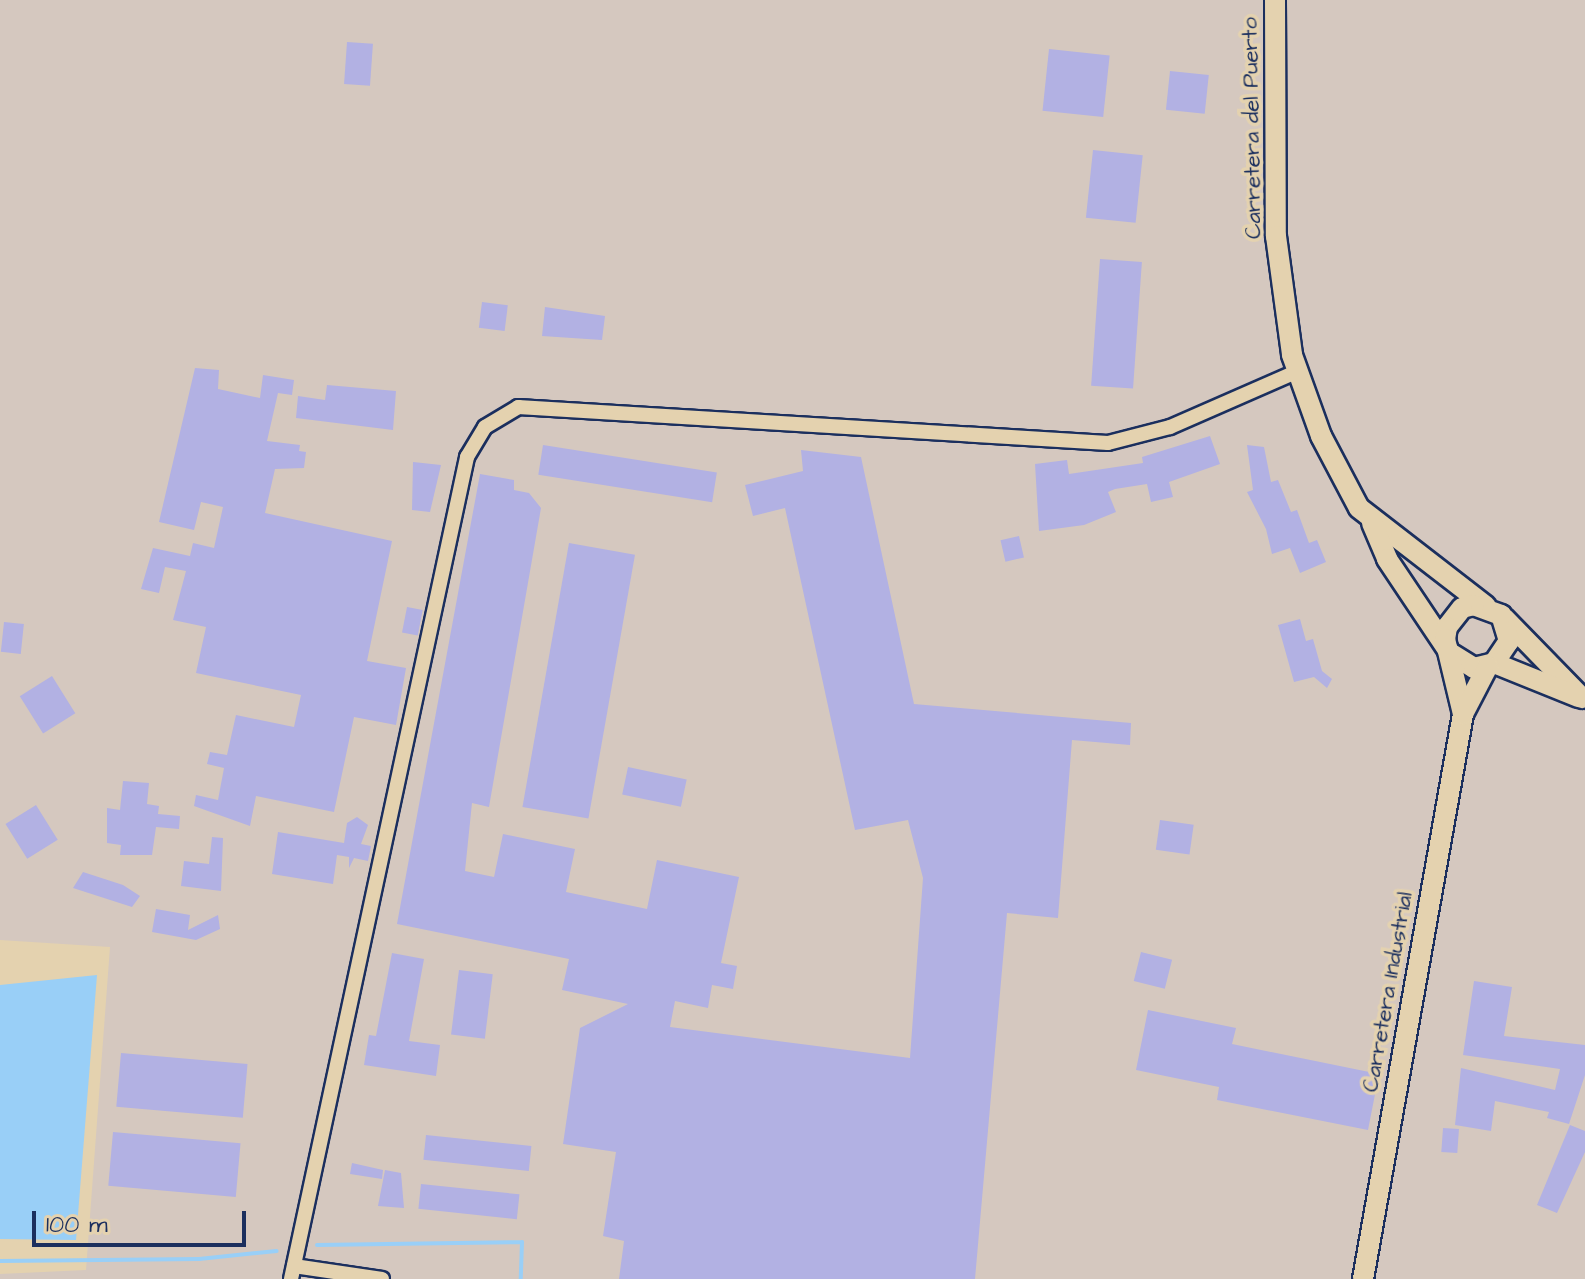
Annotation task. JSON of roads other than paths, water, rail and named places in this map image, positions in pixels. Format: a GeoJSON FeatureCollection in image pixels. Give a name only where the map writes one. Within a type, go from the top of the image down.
{"type":"FeatureCollection","features":[{"type":"Feature","properties":{"kind":"main road","name":"Carretera del Puerto"},"geometry":{"type":"LineString","coordinates":[[1275,0],[1276,236],[1298,371],[1321,436],[1350,494],[1372,523],[1387,559],[1450,652]]}},
{"type":"Feature","properties":{"kind":"main road","name":"Carretera del Puerto"},"geometry":{"type":"LineString","coordinates":[[1372,523],[1494,610],[1584,699]]}},
{"type":"Feature","properties":{"kind":"main road"},"geometry":{"type":"LineString","coordinates":[[1462,608],[1494,610],[1509,641],[1491,665],[1460,663],[1450,652],[1445,639],[1452,616],[1462,608]]}},
{"type":"Feature","properties":{"kind":"main road","name":"Carretera Industrial"},"geometry":{"type":"LineString","coordinates":[[1450,652],[1463,714]]}},
{"type":"Feature","properties":{"kind":"main road","name":"Carretera del Puerto"},"geometry":{"type":"LineString","coordinates":[[1491,665],[1584,699]]}},
{"type":"Feature","properties":{"kind":"main road","name":"Carretera Industrial"},"geometry":{"type":"LineString","coordinates":[[1363,1279],[1463,714],[1491,665]]}},
{"type":"Feature","properties":{"kind":"street"},"geometry":{"type":"LineString","coordinates":[[382,1279],[292,1273],[467,457],[491,422],[518,407],[1108,443],[1170,427],[1298,371]]}},
{"type":"Feature","properties":{"kind":"water"},"geometry":{"type":"Polygon","coordinates":[[[97,975],[76,1240],[0,1239],[0,985],[97,975]]]}},
{"type":"Feature","properties":{"kind":"waterway"},"geometry":{"type":"LineString","coordinates":[[317,1245],[522,1242],[521,1279]]}},
{"type":"Feature","properties":{"kind":"waterway"},"geometry":{"type":"LineString","coordinates":[[0,1261],[199,1259],[277,1251]]}}]}
